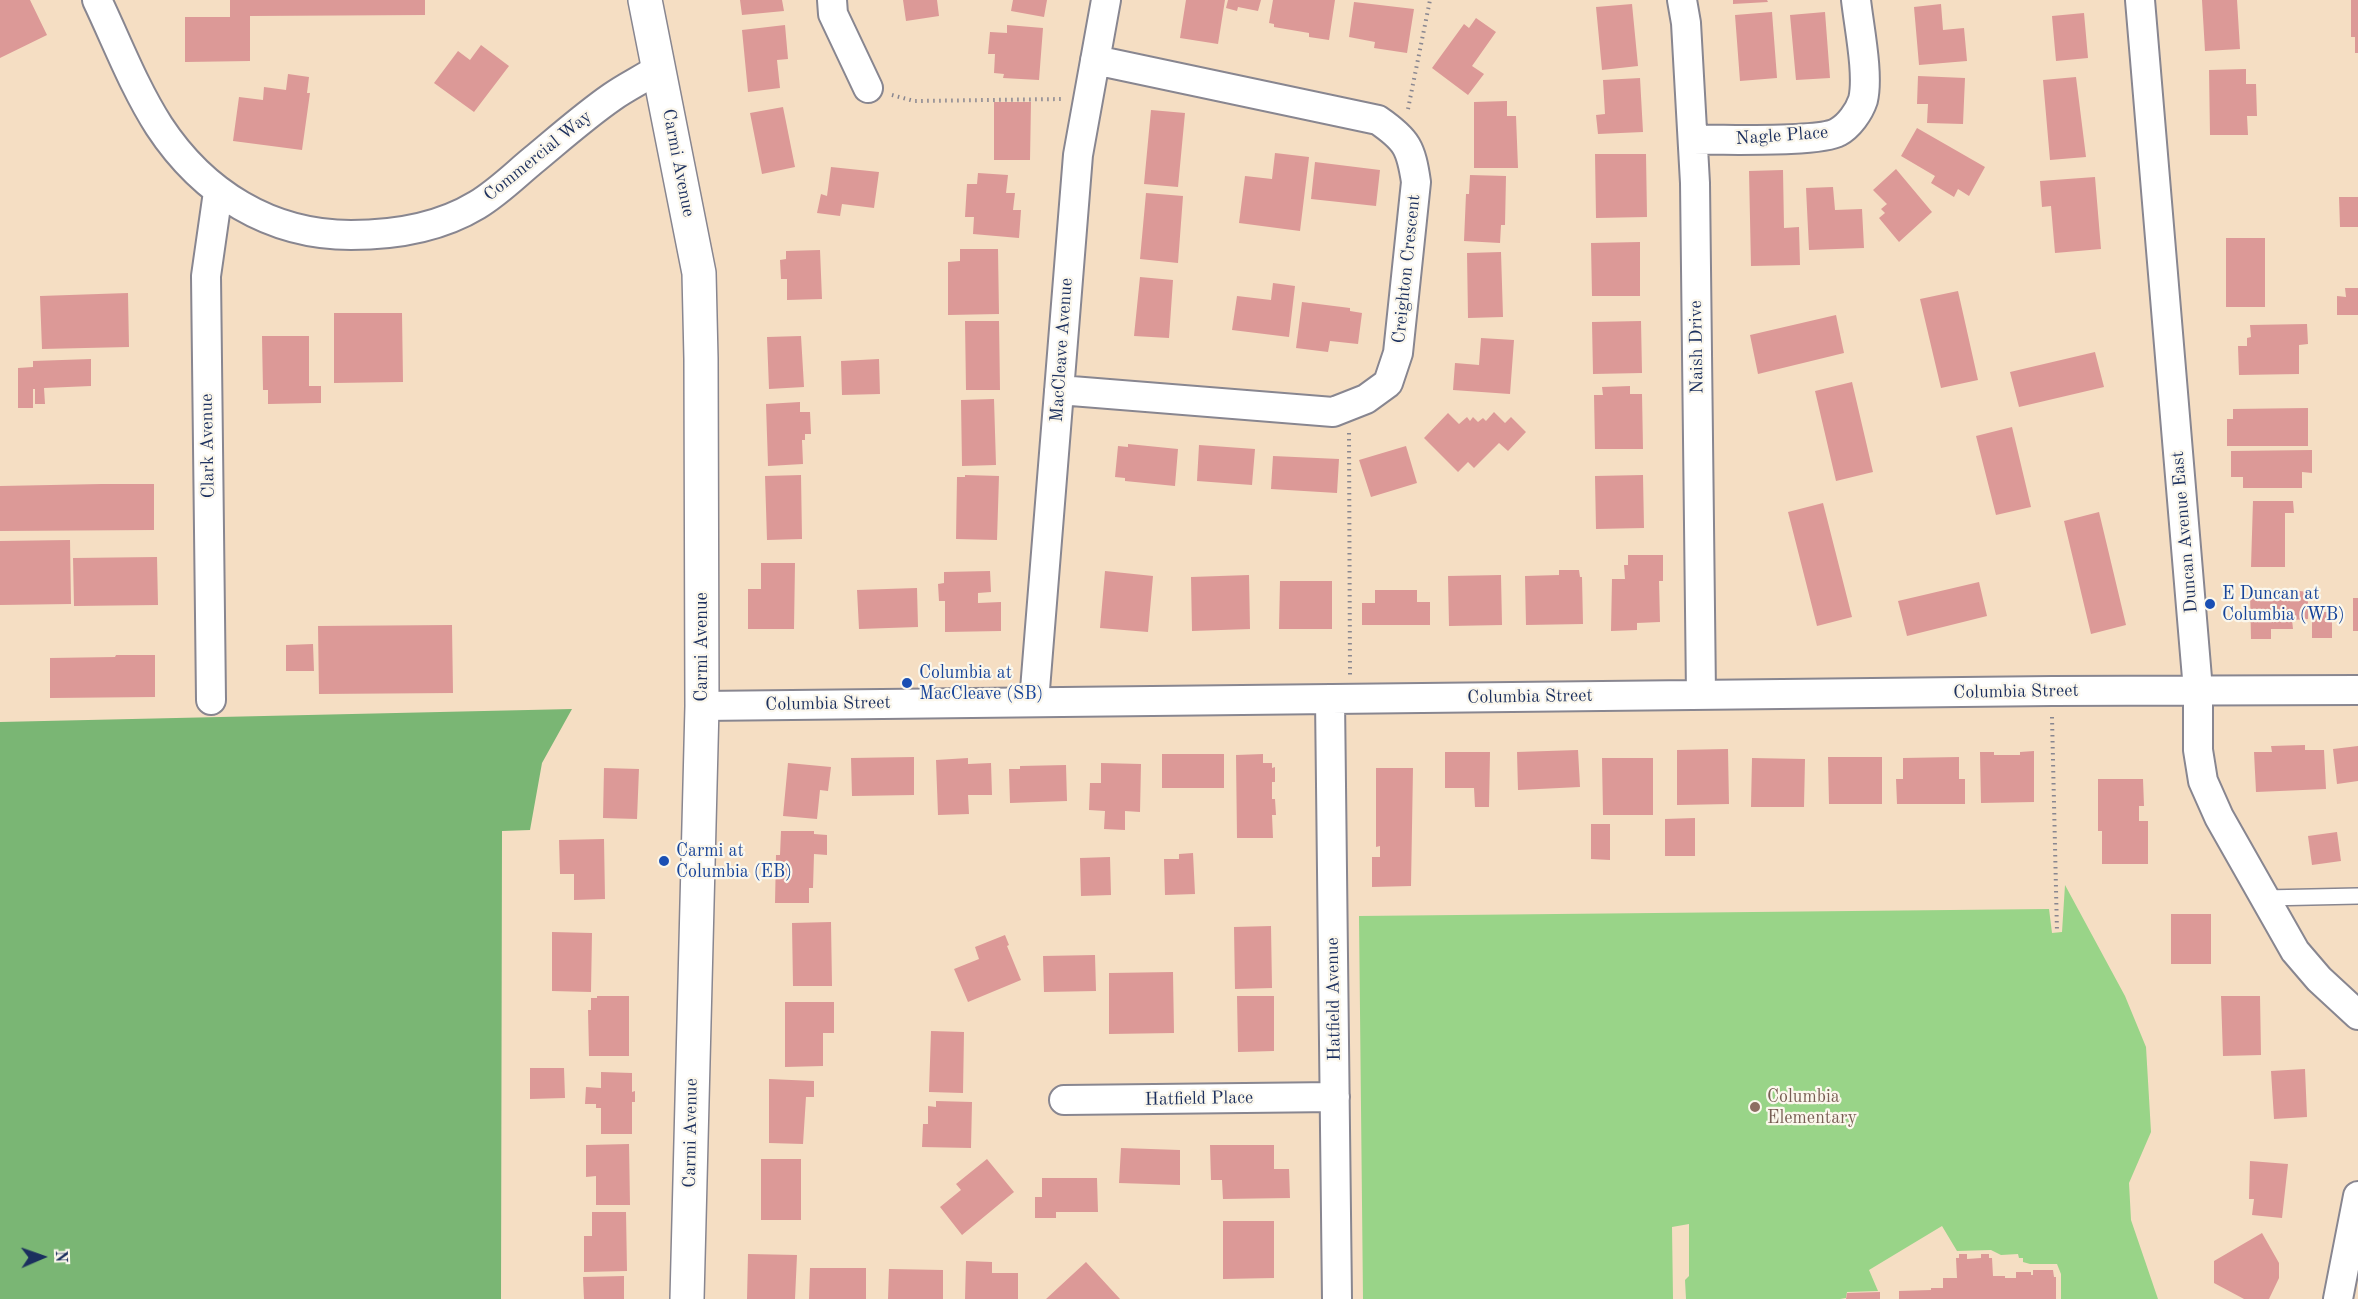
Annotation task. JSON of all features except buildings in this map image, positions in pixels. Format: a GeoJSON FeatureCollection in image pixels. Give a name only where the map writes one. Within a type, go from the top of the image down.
{"type":"FeatureCollection","features":[{"type":"Feature","properties":{"kind":"street","name":"Commercial Way"},"geometry":{"type":"LineString","coordinates":[[97,0],[141,94],[159,126],[182,158],[218,192],[261,217],[299,228],[339,235],[388,234],[430,226],[455,217],[505,186],[611,97],[658,69]]}},
{"type":"Feature","properties":{"kind":"street","name":"Carmi Avenue"},"geometry":{"type":"LineString","coordinates":[[645,0],[699,273],[702,706],[687,1299]]}},
{"type":"Feature","properties":{"kind":"street"},"geometry":{"type":"LineString","coordinates":[[832,0],[833,14],[868,88]]}},
{"type":"Feature","properties":{"kind":"street","name":"MacCleave Avenue"},"geometry":{"type":"LineString","coordinates":[[1034,702],[1078,155],[1106,0]]}},
{"type":"Feature","properties":{"kind":"street","name":"Naish Drive"},"geometry":{"type":"LineString","coordinates":[[1682,0],[1686,23],[1695,183],[1701,695]]}},
{"type":"Feature","properties":{"kind":"street","name":"Nagle Place"},"geometry":{"type":"LineString","coordinates":[[1693,140],[1816,138],[1838,133],[1854,118],[1863,100],[1865,81],[1856,0]]}},
{"type":"Feature","properties":{"kind":"street","name":"Duncan Avenue East"},"geometry":{"type":"LineString","coordinates":[[2140,0],[2198,690],[2198,750],[2203,781],[2219,817],[2295,951],[2319,979],[2358,1015]]}},
{"type":"Feature","properties":{"kind":"street","name":"Creighton Crescent"},"geometry":{"type":"LineString","coordinates":[[1059,390],[1333,412],[1365,399],[1388,383],[1398,353],[1416,182],[1412,155],[1398,134],[1378,120],[1095,60]]}},
{"type":"Feature","properties":{"kind":"street","name":"Clark Avenue"},"geometry":{"type":"LineString","coordinates":[[211,700],[206,276],[218,192]]}},
{"type":"Feature","properties":{"kind":"street","name":"Columbia Street"},"geometry":{"type":"LineString","coordinates":[[702,706],[2052,691],[2358,690]]}},
{"type":"Feature","properties":{"kind":"street","name":"Hatfield Avenue"},"geometry":{"type":"LineString","coordinates":[[1337,1299],[1335,1097],[1343,699]]}},
{"type":"Feature","properties":{"kind":"street","name":"Hatfield Place"},"geometry":{"type":"LineString","coordinates":[[1064,1100],[1335,1097]]}},
{"type":"Feature","properties":{"kind":"street"},"geometry":{"type":"LineString","coordinates":[[2346,1290],[2358,1196]]}},
{"type":"Feature","properties":{"kind":"lane"},"geometry":{"type":"LineString","coordinates":[[2265,898],[2358,896]]}},
{"type":"Feature","properties":{"kind":"path"},"geometry":{"type":"LineString","coordinates":[[1402,140],[1430,0]]}},
{"type":"Feature","properties":{"kind":"path"},"geometry":{"type":"LineString","coordinates":[[868,88],[914,101],[1088,99]]}},
{"type":"Feature","properties":{"kind":"path"},"geometry":{"type":"LineString","coordinates":[[1343,699],[1350,678],[1349,406]]}},
{"type":"Feature","properties":{"kind":"path"},"geometry":{"type":"LineString","coordinates":[[2052,691],[2057,932]]}},
{"type":"Feature","properties":{"kind":"green space"},"geometry":{"type":"Polygon","coordinates":[[[572,709],[542,763],[530,830],[502,831],[501,1299],[0,1299],[0,722],[572,709]]]}},
{"type":"Feature","properties":{"kind":"green space","name":"Columbia Elementary"},"geometry":{"type":"Polygon","coordinates":[[[2065,885],[2125,996],[2146,1047],[2151,1132],[2129,1183],[2131,1220],[2158,1299],[2061,1299],[2061,1274],[2057,1264],[2030,1264],[2023,1262],[2023,1258],[2019,1258],[2018,1254],[2001,1255],[1991,1250],[1957,1251],[1942,1226],[1869,1270],[1878,1291],[1847,1292],[1846,1298],[1840,1299],[1686,1299],[1685,1280],[1689,1276],[1689,1224],[1672,1227],[1673,1299],[1363,1299],[1359,916],[2049,909],[2052,933],[2062,932],[2065,885]]]}},
{"type":"Feature","properties":{"kind":"place","name":"E Duncan at Columbia (WB)"},"geometry":{"type":"Point","coordinates":[2210,604]}},
{"type":"Feature","properties":{"kind":"place","name":"Columbia at MacCleave (SB)"},"geometry":{"type":"Point","coordinates":[907,683]}},
{"type":"Feature","properties":{"kind":"place","name":"Carmi at Columbia (EB)"},"geometry":{"type":"Point","coordinates":[664,861]}},
{"type":"Feature","properties":{"kind":"place","name":"Columbia Elementary"},"geometry":{"type":"Point","coordinates":[1755,1107]}}]}
